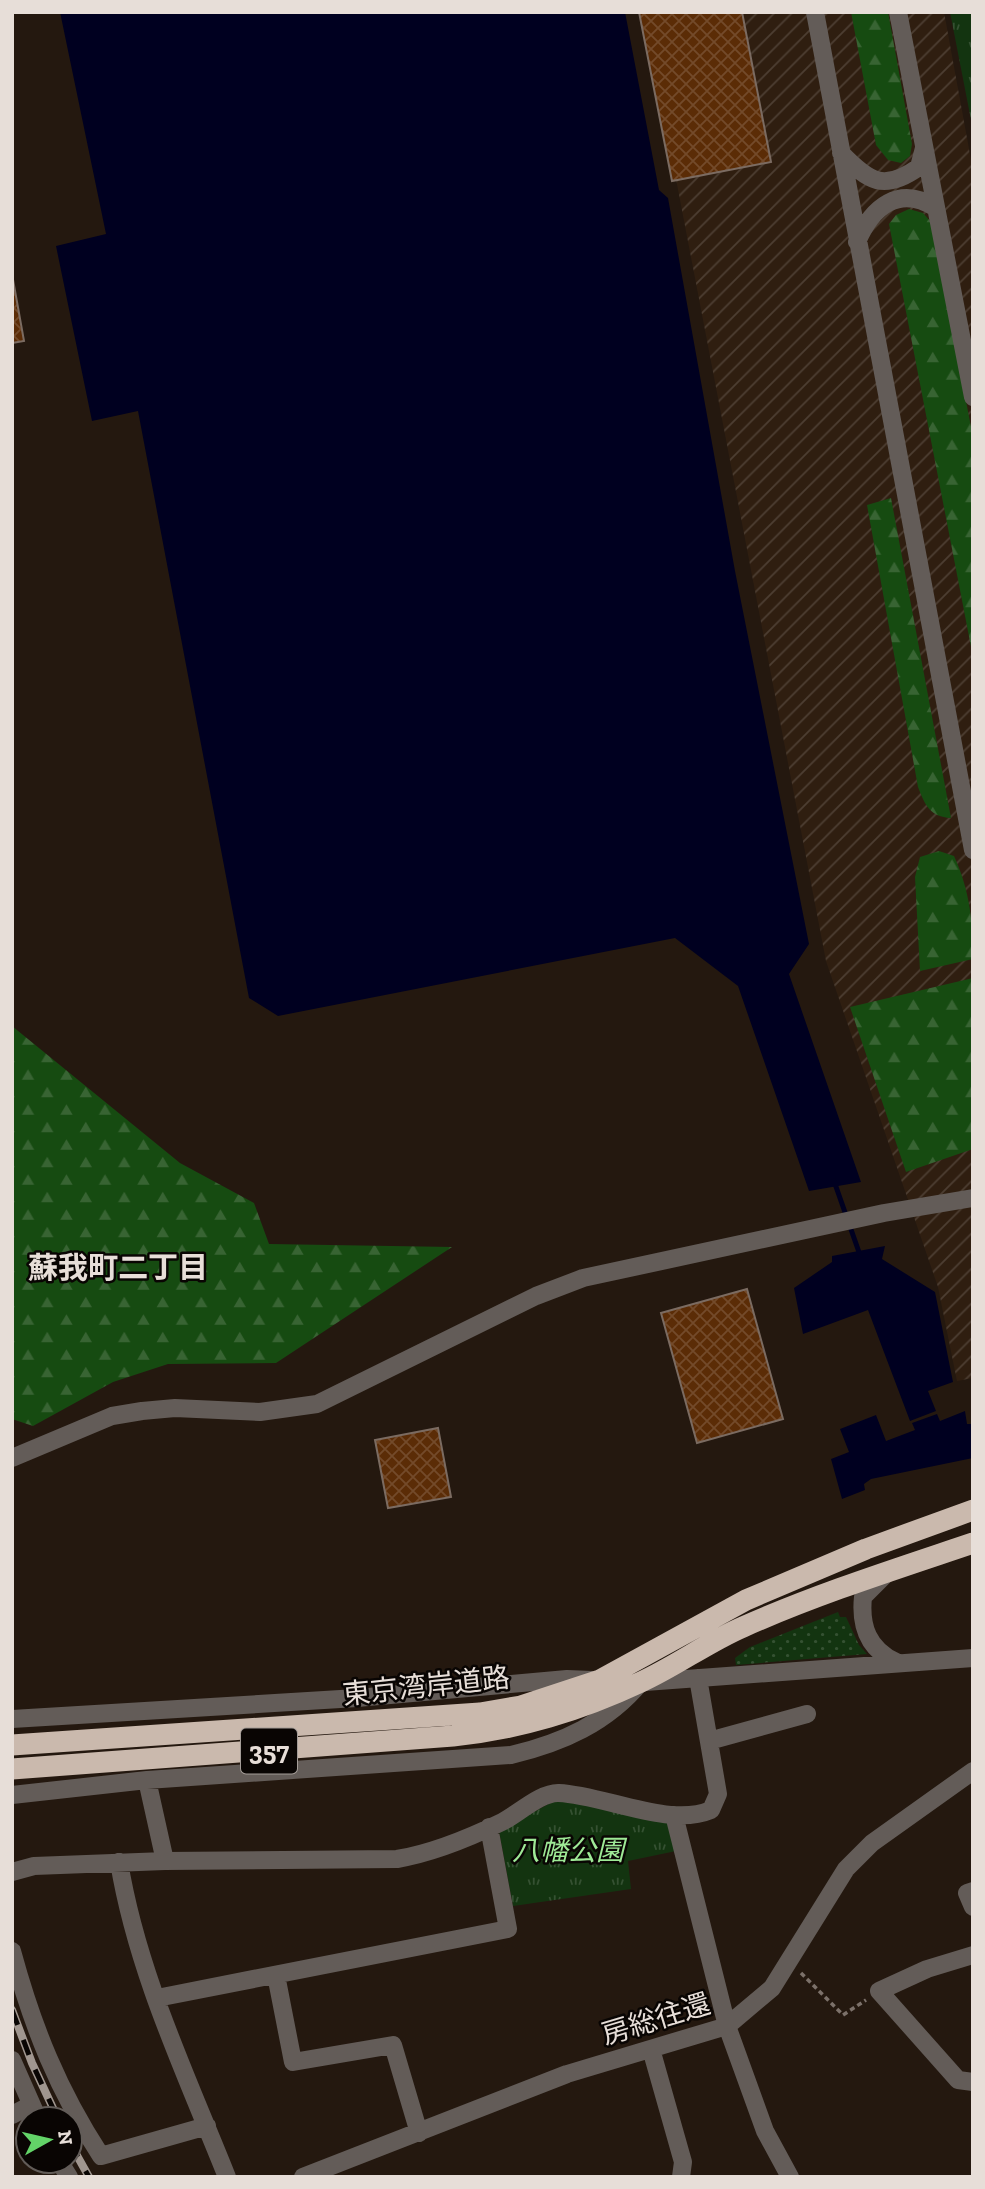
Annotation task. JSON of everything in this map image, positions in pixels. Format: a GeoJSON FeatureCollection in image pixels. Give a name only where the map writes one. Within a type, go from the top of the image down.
{"type":"FeatureCollection","features":[{"type":"Feature","properties":{"kind":"highway","name":"東京湾岸道路"},"geometry":{"type":"LineString","coordinates":[[12,1769],[453,1736],[523,1716],[600,1680],[756,1596],[866,1549],[973,1510]]}},
{"type":"Feature","properties":{"kind":"highway","name":"東京湾岸道路"},"geometry":{"type":"LineString","coordinates":[[12,1745],[480,1713],[523,1716],[569,1713],[641,1682],[739,1628],[973,1543]]}},
{"type":"Feature","properties":{"kind":"street"},"geometry":{"type":"LineString","coordinates":[[815,12],[973,850]]}},
{"type":"Feature","properties":{"kind":"street"},"geometry":{"type":"LineString","coordinates":[[898,12],[973,397]]}},
{"type":"Feature","properties":{"kind":"street"},"geometry":{"type":"LineString","coordinates":[[841,152],[869,178],[886,182],[897,181],[919,167],[924,148]]}},
{"type":"Feature","properties":{"kind":"street"},"geometry":{"type":"LineString","coordinates":[[858,242],[866,222],[877,209],[892,201],[908,197],[923,200],[936,208]]}},
{"type":"Feature","properties":{"kind":"street"},"geometry":{"type":"LineString","coordinates":[[12,1458],[112,1416],[132,1412],[174,1408],[260,1412],[317,1404],[536,1296],[583,1278],[884,1213],[973,1198]]}},
{"type":"Feature","properties":{"kind":"street"},"geometry":{"type":"LineString","coordinates":[[888,1573],[863,1597],[863,1623],[870,1642],[878,1651],[897,1662]]}},
{"type":"Feature","properties":{"kind":"street"},"geometry":{"type":"LineString","coordinates":[[12,1719],[567,1679],[641,1682],[973,1658]]}},
{"type":"Feature","properties":{"kind":"street"},"geometry":{"type":"LineString","coordinates":[[12,1872],[34,1866],[119,1862],[397,1859],[432,1851],[489,1828],[556,1793],[674,1815],[702,1813],[711,1810],[718,1794],[698,1678]]}},
{"type":"Feature","properties":{"kind":"street"},"geometry":{"type":"LineString","coordinates":[[12,1795],[147,1780],[511,1755],[546,1747],[588,1727],[621,1706],[641,1682]]}},
{"type":"Feature","properties":{"kind":"street"},"geometry":{"type":"LineString","coordinates":[[709,1741],[807,1714]]}},
{"type":"Feature","properties":{"kind":"street","name":"房総往還"},"geometry":{"type":"LineString","coordinates":[[303,2177],[567,2074],[727,2026],[772,1988],[846,1869],[872,1843],[973,1771]]}},
{"type":"Feature","properties":{"kind":"street"},"geometry":{"type":"LineString","coordinates":[[147,1780],[165,1861]]}},
{"type":"Feature","properties":{"kind":"street"},"geometry":{"type":"LineString","coordinates":[[674,1815],[727,2026],[765,2131],[790,2177]]}},
{"type":"Feature","properties":{"kind":"street"},"geometry":{"type":"LineString","coordinates":[[157,1998],[508,1929],[489,1828]]}},
{"type":"Feature","properties":{"kind":"street"},"geometry":{"type":"LineString","coordinates":[[119,1862],[133,1934],[227,2177]]}},
{"type":"Feature","properties":{"kind":"street"},"geometry":{"type":"LineString","coordinates":[[973,1891],[967,1893],[973,1907]]}},
{"type":"Feature","properties":{"kind":"street"},"geometry":{"type":"LineString","coordinates":[[12,1951],[43,2050],[74,2113],[102,2156],[207,2126]]}},
{"type":"Feature","properties":{"kind":"street"},"geometry":{"type":"LineString","coordinates":[[973,1955],[927,1969],[879,1991],[958,2080],[973,2082]]}},
{"type":"Feature","properties":{"kind":"street"},"geometry":{"type":"LineString","coordinates":[[276,1975],[293,2062],[393,2045],[419,2133]]}},
{"type":"Feature","properties":{"kind":"street"},"geometry":{"type":"LineString","coordinates":[[651,2049],[683,2162],[681,2177]]}},
{"type":"Feature","properties":{"kind":"street"},"geometry":{"type":"LineString","coordinates":[[12,2060],[31,2105]]}},
{"type":"Feature","properties":{"kind":"path"},"geometry":{"type":"LineString","coordinates":[[789,1961],[843,2015],[879,1991]]}},
{"type":"Feature","properties":{"kind":"shaded area"},"geometry":{"type":"Polygon","coordinates":[[[644,12],[944,12],[973,171],[973,1378],[957,1381],[938,1287],[826,961],[644,12]]]}},
{"type":"Feature","properties":{"kind":"green space"},"geometry":{"type":"Polygon","coordinates":[[[851,12],[888,12],[912,144],[910,156],[901,163],[888,160],[876,145],[851,12]]]}},
{"type":"Feature","properties":{"kind":"green space"},"geometry":{"type":"Polygon","coordinates":[[[950,12],[973,12],[973,130],[950,12]]]}},
{"type":"Feature","properties":{"kind":"green space"},"geometry":{"type":"Polygon","coordinates":[[[909,209],[923,213],[931,222],[973,437],[973,657],[889,224],[896,215],[909,209]]]}},
{"type":"Feature","properties":{"kind":"green space"},"geometry":{"type":"Polygon","coordinates":[[[891,498],[951,818],[938,815],[929,809],[918,787],[867,505],[891,498]]]}},
{"type":"Feature","properties":{"kind":"green space"},"geometry":{"type":"Polygon","coordinates":[[[939,851],[954,856],[964,882],[971,919],[973,959],[920,971],[915,877],[920,857],[939,851]]]}},
{"type":"Feature","properties":{"kind":"green space"},"geometry":{"type":"Polygon","coordinates":[[[973,978],[973,1149],[906,1172],[850,1007],[973,978]]]}},
{"type":"Feature","properties":{"kind":"green space"},"geometry":{"type":"Polygon","coordinates":[[[12,1026],[180,1163],[254,1203],[269,1244],[452,1247],[276,1363],[168,1364],[113,1382],[33,1426],[12,1419],[12,1026]]]}},
{"type":"Feature","properties":{"kind":"green space"},"geometry":{"type":"Polygon","coordinates":[[[838,1612],[840,1617],[846,1617],[859,1645],[867,1654],[736,1665],[735,1658],[750,1647],[838,1612]]]}},
{"type":"Feature","properties":{"kind":"green space","name":"八幡公園"},"geometry":{"type":"Polygon","coordinates":[[[556,1800],[671,1817],[676,1851],[628,1861],[631,1889],[513,1906],[499,1831],[556,1800]]]}},
{"type":"Feature","properties":{"kind":"water"},"geometry":{"type":"Polygon","coordinates":[[[60,12],[625,12],[659,190],[668,198],[735,571],[809,944],[789,974],[861,1182],[809,1191],[738,986],[675,938],[278,1016],[249,998],[138,411],[92,421],[56,246],[106,234],[60,12]]]}},
{"type":"Feature","properties":{"kind":"water"},"geometry":{"type":"Polygon","coordinates":[[[885,1246],[882,1259],[935,1292],[953,1382],[928,1391],[936,1411],[910,1421],[868,1310],[803,1334],[794,1288],[832,1262],[832,1256],[885,1246]]]}},
{"type":"Feature","properties":{"kind":"water"},"geometry":{"type":"Polygon","coordinates":[[[965,1411],[967,1424],[973,1424],[973,1458],[871,1479],[864,1484],[865,1490],[842,1499],[831,1459],[849,1452],[840,1429],[876,1415],[886,1441],[915,1430],[912,1423],[937,1414],[940,1421],[965,1411]]]}},
{"type":"Feature","properties":{"kind":"building"},"geometry":{"type":"Polygon","coordinates":[[[639,12],[742,12],[771,162],[672,181],[639,12]]]}},
{"type":"Feature","properties":{"kind":"building"},"geometry":{"type":"Polygon","coordinates":[[[12,274],[24,341],[12,343],[12,274]]]}},
{"type":"Feature","properties":{"kind":"building"},"geometry":{"type":"Polygon","coordinates":[[[747,1289],[783,1419],[697,1443],[661,1313],[747,1289]]]}},
{"type":"Feature","properties":{"kind":"building"},"geometry":{"type":"Polygon","coordinates":[[[438,1428],[451,1497],[388,1508],[375,1440],[438,1428]]]}},
{"type":"Feature","properties":{"kind":"waterway"},"geometry":{"type":"LineString","coordinates":[[834,1181],[860,1255]]}},
{"type":"Feature","properties":{"kind":"railway"},"geometry":{"type":"LineString","coordinates":[[12,2010],[52,2105]]}},
{"type":"Feature","properties":{"kind":"railway"},"geometry":{"type":"LineString","coordinates":[[84,2168],[89,2177]]}},
{"type":"Feature","properties":{"kind":"district","name":"蘇我町二丁目"},"geometry":{"type":"Point","coordinates":[118,1268]}}]}
